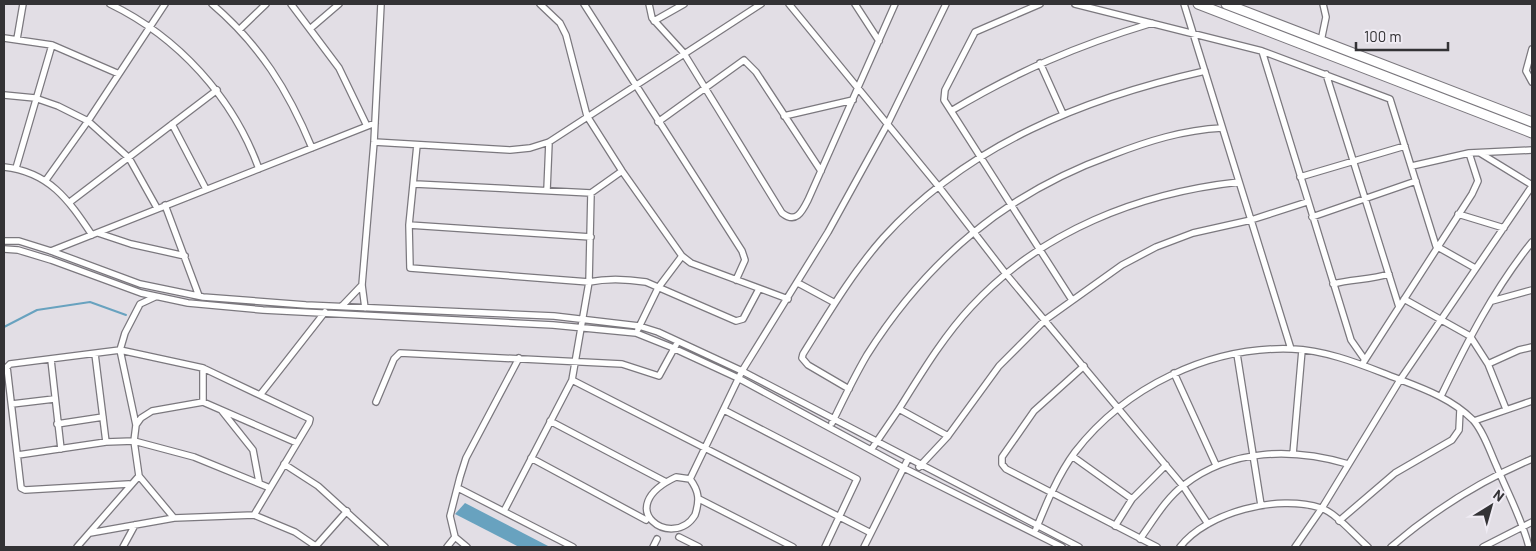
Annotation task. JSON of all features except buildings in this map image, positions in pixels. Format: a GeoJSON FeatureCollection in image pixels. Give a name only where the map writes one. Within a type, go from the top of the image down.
{"type":"FeatureCollection","features":[{"type":"Feature","properties":{"kind":"main road"},"geometry":{"type":"LineString","coordinates":[[1198,4],[1532,133]]}},
{"type":"Feature","properties":{"kind":"main road"},"geometry":{"type":"LineString","coordinates":[[1226,4],[1532,122]]}},
{"type":"Feature","properties":{"kind":"street"},"geometry":{"type":"LineString","coordinates":[[17,39],[23,4]]}},
{"type":"Feature","properties":{"kind":"street"},"geometry":{"type":"LineString","coordinates":[[110,4],[150,26],[186,57],[216,90],[236,120],[259,169]]}},
{"type":"Feature","properties":{"kind":"street"},"geometry":{"type":"LineString","coordinates":[[46,180],[88,121],[165,4]]}},
{"type":"Feature","properties":{"kind":"street"},"geometry":{"type":"LineString","coordinates":[[212,4],[240,29],[263,56],[289,96],[312,148]]}},
{"type":"Feature","properties":{"kind":"street"},"geometry":{"type":"LineString","coordinates":[[240,29],[266,4]]}},
{"type":"Feature","properties":{"kind":"street"},"geometry":{"type":"LineString","coordinates":[[291,4],[311,28],[339,68],[367,126]]}},
{"type":"Feature","properties":{"kind":"street"},"geometry":{"type":"LineString","coordinates":[[311,28],[339,4]]}},
{"type":"Feature","properties":{"kind":"street"},"geometry":{"type":"LineString","coordinates":[[365,314],[362,285],[374,142],[381,4]]}},
{"type":"Feature","properties":{"kind":"street"},"geometry":{"type":"LineString","coordinates":[[540,4],[560,23],[566,35],[587,116],[622,171],[682,256],[691,264],[788,299]]}},
{"type":"Feature","properties":{"kind":"street"},"geometry":{"type":"LineString","coordinates":[[584,4],[742,251],[745,260],[736,280]]}},
{"type":"Feature","properties":{"kind":"street"},"geometry":{"type":"LineString","coordinates":[[649,4],[654,22],[683,52],[782,213],[788,218],[794,218],[801,214],[895,4]]}},
{"type":"Feature","properties":{"kind":"street"},"geometry":{"type":"LineString","coordinates":[[654,22],[684,4]]}},
{"type":"Feature","properties":{"kind":"street"},"geometry":{"type":"LineString","coordinates":[[374,142],[510,150],[530,148],[549,142],[683,52],[761,4]]}},
{"type":"Feature","properties":{"kind":"street"},"geometry":{"type":"LineString","coordinates":[[789,4],[1006,274],[1183,486],[1208,524]]}},
{"type":"Feature","properties":{"kind":"street"},"geometry":{"type":"LineString","coordinates":[[855,4],[879,41]]}},
{"type":"Feature","properties":{"kind":"street"},"geometry":{"type":"LineString","coordinates":[[690,479],[738,378],[798,283],[887,126],[946,4]]}},
{"type":"Feature","properties":{"kind":"street"},"geometry":{"type":"LineString","coordinates":[[1040,4],[980,29],[971,36],[944,94],[944,100],[1072,300]]}},
{"type":"Feature","properties":{"kind":"street"},"geometry":{"type":"LineString","coordinates":[[1075,4],[1262,51],[1390,99],[1436,246],[1475,268]]}},
{"type":"Feature","properties":{"kind":"street"},"geometry":{"type":"LineString","coordinates":[[1184,4],[1291,349]]}},
{"type":"Feature","properties":{"kind":"street"},"geometry":{"type":"LineString","coordinates":[[1321,41],[1326,17],[1323,4]]}},
{"type":"Feature","properties":{"kind":"street"},"geometry":{"type":"LineString","coordinates":[[950,111],[997,83],[1040,63],[1110,36],[1152,23]]}},
{"type":"Feature","properties":{"kind":"street"},"geometry":{"type":"LineString","coordinates":[[4,38],[52,45],[119,74]]}},
{"type":"Feature","properties":{"kind":"street"},"geometry":{"type":"LineString","coordinates":[[16,168],[52,45]]}},
{"type":"Feature","properties":{"kind":"street"},"geometry":{"type":"LineString","coordinates":[[1532,49],[1526,67],[1527,76],[1532,82]]}},
{"type":"Feature","properties":{"kind":"street"},"geometry":{"type":"LineString","coordinates":[[1262,51],[1351,340],[1363,362]]}},
{"type":"Feature","properties":{"kind":"street"},"geometry":{"type":"LineString","coordinates":[[658,122],[744,60],[756,72],[821,171]]}},
{"type":"Feature","properties":{"kind":"street"},"geometry":{"type":"LineString","coordinates":[[1040,63],[1063,114]]}},
{"type":"Feature","properties":{"kind":"street"},"geometry":{"type":"LineString","coordinates":[[849,389],[808,365],[802,358],[859,267],[884,238],[938,187],[1019,135],[1063,114],[1152,83],[1205,71]]}},
{"type":"Feature","properties":{"kind":"street"},"geometry":{"type":"LineString","coordinates":[[1326,74],[1399,306]]}},
{"type":"Feature","properties":{"kind":"street"},"geometry":{"type":"LineString","coordinates":[[70,202],[216,90]]}},
{"type":"Feature","properties":{"kind":"street"},"geometry":{"type":"LineString","coordinates":[[4,95],[35,98],[58,106],[88,121],[129,158],[157,208]]}},
{"type":"Feature","properties":{"kind":"street"},"geometry":{"type":"LineString","coordinates":[[784,116],[853,100]]}},
{"type":"Feature","properties":{"kind":"street"},"geometry":{"type":"LineString","coordinates":[[43,258],[51,251],[375,123]]}},
{"type":"Feature","properties":{"kind":"street"},"geometry":{"type":"LineString","coordinates":[[172,124],[206,189]]}},
{"type":"Feature","properties":{"kind":"street"},"geometry":{"type":"LineString","coordinates":[[830,428],[867,355],[929,274],[973,231],[1051,180],[1128,149],[1174,134],[1222,128]]}},
{"type":"Feature","properties":{"kind":"street"},"geometry":{"type":"LineString","coordinates":[[547,190],[549,142]]}},
{"type":"Feature","properties":{"kind":"street"},"geometry":{"type":"LineString","coordinates":[[417,146],[409,225],[408,264],[413,270],[589,282],[604,279],[637,281],[736,321],[744,318],[759,288]]}},
{"type":"Feature","properties":{"kind":"street"},"geometry":{"type":"LineString","coordinates":[[1300,177],[1405,146]]}},
{"type":"Feature","properties":{"kind":"street"},"geometry":{"type":"LineString","coordinates":[[1412,166],[1469,152],[1532,150]]}},
{"type":"Feature","properties":{"kind":"street"},"geometry":{"type":"LineString","coordinates":[[1363,362],[1478,181],[1469,152]]}},
{"type":"Feature","properties":{"kind":"street"},"geometry":{"type":"LineString","coordinates":[[1295,547],[1322,508],[1400,380],[1532,186],[1480,153]]}},
{"type":"Feature","properties":{"kind":"street"},"geometry":{"type":"LineString","coordinates":[[4,167],[16,168],[46,180],[70,202],[95,234],[185,256]]}},
{"type":"Feature","properties":{"kind":"street"},"geometry":{"type":"LineString","coordinates":[[414,184],[591,193],[622,171]]}},
{"type":"Feature","properties":{"kind":"street"},"geometry":{"type":"LineString","coordinates":[[1312,217],[1365,197],[1416,181]]}},
{"type":"Feature","properties":{"kind":"street"},"geometry":{"type":"LineString","coordinates":[[871,450],[951,330],[981,296],[1039,249],[1089,222],[1155,198],[1197,186],[1239,182]]}},
{"type":"Feature","properties":{"kind":"street"},"geometry":{"type":"LineString","coordinates":[[504,511],[572,380],[589,282],[591,193]]}},
{"type":"Feature","properties":{"kind":"street"},"geometry":{"type":"LineString","coordinates":[[913,472],[948,436],[999,366],[1045,320],[1122,265],[1156,247],[1193,233],[1251,220],[1307,202]]}},
{"type":"Feature","properties":{"kind":"street"},"geometry":{"type":"LineString","coordinates":[[166,205],[199,296]]}},
{"type":"Feature","properties":{"kind":"street"},"geometry":{"type":"LineString","coordinates":[[1458,214],[1504,228]]}},
{"type":"Feature","properties":{"kind":"street"},"geometry":{"type":"LineString","coordinates":[[409,225],[590,237]]}},
{"type":"Feature","properties":{"kind":"street"},"geometry":{"type":"LineString","coordinates":[[4,241],[19,241],[51,251],[140,284],[199,296],[261,302],[325,312],[582,327],[636,334],[675,348],[738,378],[904,468],[1061,547]]}},
{"type":"Feature","properties":{"kind":"street"},"geometry":{"type":"LineString","coordinates":[[1441,396],[1470,336],[1492,300],[1531,246]]}},
{"type":"Feature","properties":{"kind":"street"},"geometry":{"type":"LineString","coordinates":[[4,249],[18,250],[156,296],[214,306],[261,310],[342,306],[410,309],[584,319],[639,326],[678,341],[742,371],[1080,547]]}},
{"type":"Feature","properties":{"kind":"street"},"geometry":{"type":"LineString","coordinates":[[636,334],[658,288],[682,256]]}},
{"type":"Feature","properties":{"kind":"street"},"geometry":{"type":"LineString","coordinates":[[1333,284],[1354,278],[1370,279],[1389,274]]}},
{"type":"Feature","properties":{"kind":"street"},"geometry":{"type":"LineString","coordinates":[[798,283],[835,303]]}},
{"type":"Feature","properties":{"kind":"street"},"geometry":{"type":"LineString","coordinates":[[342,306],[362,285]]}},
{"type":"Feature","properties":{"kind":"street"},"geometry":{"type":"LineString","coordinates":[[1492,300],[1532,290]]}},
{"type":"Feature","properties":{"kind":"street"},"geometry":{"type":"LineString","coordinates":[[171,299],[173,291]]}},
{"type":"Feature","properties":{"kind":"street"},"geometry":{"type":"LineString","coordinates":[[156,296],[140,304],[125,333],[120,350],[136,425],[134,441],[139,476],[174,518]]}},
{"type":"Feature","properties":{"kind":"street"},"geometry":{"type":"LineString","coordinates":[[213,298],[214,306]]}},
{"type":"Feature","properties":{"kind":"street"},"geometry":{"type":"LineString","coordinates":[[1404,299],[1441,318],[1470,336],[1488,364],[1506,409]]}},
{"type":"Feature","properties":{"kind":"street"},"geometry":{"type":"LineString","coordinates":[[261,302],[261,310]]}},
{"type":"Feature","properties":{"kind":"street"},"geometry":{"type":"LineString","coordinates":[[410,309],[411,316]]}},
{"type":"Feature","properties":{"kind":"street"},"geometry":{"type":"LineString","coordinates":[[260,395],[325,312]]}},
{"type":"Feature","properties":{"kind":"street"},"geometry":{"type":"LineString","coordinates":[[462,312],[462,319]]}},
{"type":"Feature","properties":{"kind":"street"},"geometry":{"type":"LineString","coordinates":[[509,314],[509,322]]}},
{"type":"Feature","properties":{"kind":"street"},"geometry":{"type":"LineString","coordinates":[[376,402],[394,360],[400,353],[631,365],[659,376],[678,341]]}},
{"type":"Feature","properties":{"kind":"street"},"geometry":{"type":"LineString","coordinates":[[1488,364],[1519,350],[1532,347]]}},
{"type":"Feature","properties":{"kind":"street"},"geometry":{"type":"LineString","coordinates":[[1034,533],[1051,494],[1072,456],[1096,427],[1118,408],[1152,385],[1174,374],[1211,360],[1237,354],[1291,349],[1363,362],[1400,380],[1441,396],[1474,421],[1524,525],[1529,547]]}},
{"type":"Feature","properties":{"kind":"street"},"geometry":{"type":"LineString","coordinates":[[130,484],[25,490],[20,484],[7,367],[10,364],[120,350],[203,368],[310,419],[298,443],[254,515]]}},
{"type":"Feature","properties":{"kind":"street"},"geometry":{"type":"LineString","coordinates":[[1293,454],[1302,350]]}},
{"type":"Feature","properties":{"kind":"street"},"geometry":{"type":"LineString","coordinates":[[95,354],[106,442]]}},
{"type":"Feature","properties":{"kind":"street"},"geometry":{"type":"LineString","coordinates":[[1237,354],[1261,505]]}},
{"type":"Feature","properties":{"kind":"street"},"geometry":{"type":"LineString","coordinates":[[467,547],[455,537],[450,516],[466,458],[519,358]]}},
{"type":"Feature","properties":{"kind":"street"},"geometry":{"type":"LineString","coordinates":[[51,360],[61,449]]}},
{"type":"Feature","properties":{"kind":"street"},"geometry":{"type":"LineString","coordinates":[[1084,366],[1034,411],[1002,457],[1002,464],[1006,469],[1051,494],[1156,547]]}},
{"type":"Feature","properties":{"kind":"street"},"geometry":{"type":"LineString","coordinates":[[203,368],[203,402]]}},
{"type":"Feature","properties":{"kind":"street"},"geometry":{"type":"LineString","coordinates":[[1174,374],[1216,466]]}},
{"type":"Feature","properties":{"kind":"street"},"geometry":{"type":"LineString","coordinates":[[572,380],[871,534]]}},
{"type":"Feature","properties":{"kind":"street"},"geometry":{"type":"LineString","coordinates":[[786,404],[790,397]]}},
{"type":"Feature","properties":{"kind":"street"},"geometry":{"type":"LineString","coordinates":[[12,404],[54,400]]}},
{"type":"Feature","properties":{"kind":"street"},"geometry":{"type":"LineString","coordinates":[[1474,421],[1532,401]]}},
{"type":"Feature","properties":{"kind":"street"},"geometry":{"type":"LineString","coordinates":[[136,425],[141,418],[152,411],[203,402],[298,443]]}},
{"type":"Feature","properties":{"kind":"street"},"geometry":{"type":"LineString","coordinates":[[220,408],[253,450],[259,482]]}},
{"type":"Feature","properties":{"kind":"street"},"geometry":{"type":"LineString","coordinates":[[899,409],[948,436]]}},
{"type":"Feature","properties":{"kind":"street"},"geometry":{"type":"LineString","coordinates":[[724,410],[857,479],[857,483],[825,547]]}},
{"type":"Feature","properties":{"kind":"street"},"geometry":{"type":"LineString","coordinates":[[1339,521],[1395,473],[1452,440],[1458,430],[1460,410]]}},
{"type":"Feature","properties":{"kind":"street"},"geometry":{"type":"LineString","coordinates":[[57,424],[103,418]]}},
{"type":"Feature","properties":{"kind":"street"},"geometry":{"type":"LineString","coordinates":[[550,421],[666,482]]}},
{"type":"Feature","properties":{"kind":"street"},"geometry":{"type":"LineString","coordinates":[[18,455],[106,442],[134,441],[194,457],[270,488]]}},
{"type":"Feature","properties":{"kind":"street"},"geometry":{"type":"LineString","coordinates":[[1140,539],[1162,509],[1183,486],[1216,466],[1254,455],[1293,454],[1320,456],[1348,464]]}},
{"type":"Feature","properties":{"kind":"street"},"geometry":{"type":"LineString","coordinates":[[1072,456],[1132,499]]}},
{"type":"Feature","properties":{"kind":"street"},"geometry":{"type":"LineString","coordinates":[[531,458],[646,520]]}},
{"type":"Feature","properties":{"kind":"street"},"geometry":{"type":"LineString","coordinates":[[864,547],[908,459]]}},
{"type":"Feature","properties":{"kind":"street"},"geometry":{"type":"LineString","coordinates":[[1391,547],[1433,513],[1465,491],[1499,473],[1532,459]]}},
{"type":"Feature","properties":{"kind":"street"},"geometry":{"type":"LineString","coordinates":[[284,464],[318,486],[385,547]]}},
{"type":"Feature","properties":{"kind":"street"},"geometry":{"type":"LineString","coordinates":[[1115,526],[1132,499],[1166,465]]}},
{"type":"Feature","properties":{"kind":"street"},"geometry":{"type":"LineString","coordinates":[[77,547],[130,484],[139,476]]}},
{"type":"Feature","properties":{"kind":"street"},"geometry":{"type":"LineString","coordinates":[[648,528],[646,520],[648,506],[653,496],[666,482],[682,477],[690,479],[696,487],[700,499],[693,521],[679,538],[671,541]]}},
{"type":"Feature","properties":{"kind":"street"},"geometry":{"type":"LineString","coordinates":[[458,488],[573,547]]}},
{"type":"Feature","properties":{"kind":"street"},"geometry":{"type":"LineString","coordinates":[[970,501],[974,493]]}},
{"type":"Feature","properties":{"kind":"street"},"geometry":{"type":"LineString","coordinates":[[700,499],[793,547]]}},
{"type":"Feature","properties":{"kind":"street"},"geometry":{"type":"LineString","coordinates":[[1180,547],[1192,533],[1208,524],[1240,511],[1261,505],[1294,503],[1322,508],[1368,547]]}},
{"type":"Feature","properties":{"kind":"street"},"geometry":{"type":"LineString","coordinates":[[1005,519],[1009,511]]}},
{"type":"Feature","properties":{"kind":"street"},"geometry":{"type":"LineString","coordinates":[[90,533],[174,518],[254,515],[295,532],[316,547],[347,512]]}},
{"type":"Feature","properties":{"kind":"street"},"geometry":{"type":"LineString","coordinates":[[1483,547],[1532,522]]}},
{"type":"Feature","properties":{"kind":"street"},"geometry":{"type":"LineString","coordinates":[[123,547],[135,525]]}},
{"type":"Feature","properties":{"kind":"street"},"geometry":{"type":"LineString","coordinates":[[447,547],[455,537]]}},
{"type":"Feature","properties":{"kind":"street"},"geometry":{"type":"LineString","coordinates":[[653,547],[657,538]]}},
{"type":"Feature","properties":{"kind":"street"},"geometry":{"type":"LineString","coordinates":[[679,538],[699,547]]}},
{"type":"Feature","properties":{"kind":"water"},"geometry":{"type":"Polygon","coordinates":[[[465,503],[550,547],[519,547],[455,514],[465,503]]]}},
{"type":"Feature","properties":{"kind":"waterway"},"geometry":{"type":"LineString","coordinates":[[4,327],[37,310],[90,302],[126,315]]}}]}
